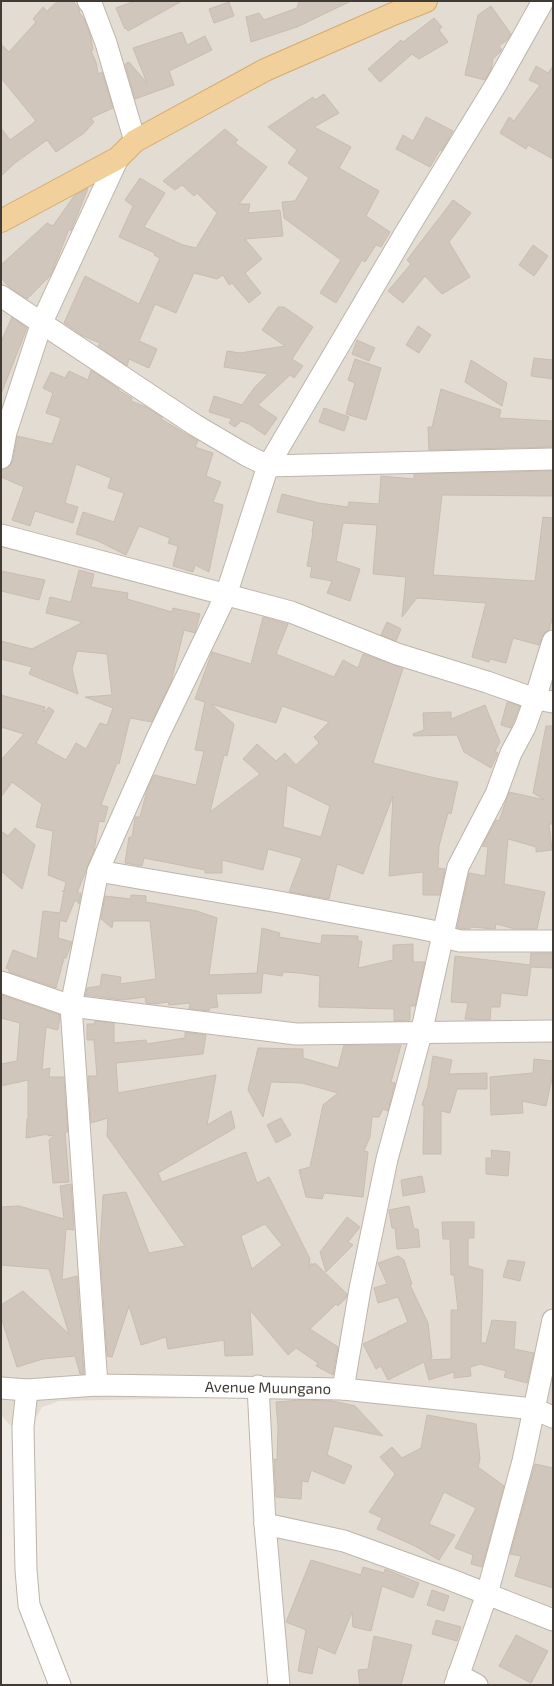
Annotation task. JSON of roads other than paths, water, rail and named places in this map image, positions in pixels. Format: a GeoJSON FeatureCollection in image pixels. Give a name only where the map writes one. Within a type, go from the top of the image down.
{"type":"FeatureCollection","features":[{"type":"Feature","properties":{"kind":"main road"},"geometry":{"type":"LineString","coordinates":[[1,221],[118,158],[135,141],[265,70],[398,7],[426,1]]}},
{"type":"Feature","properties":{"kind":"street"},"geometry":{"type":"LineString","coordinates":[[88,1],[92,6],[106,43],[135,141]]}},
{"type":"Feature","properties":{"kind":"street"},"geometry":{"type":"LineString","coordinates":[[97,1385],[71,1006],[98,871],[158,736],[226,595],[268,466],[407,230],[497,84],[543,1]]}},
{"type":"Feature","properties":{"kind":"street"},"geometry":{"type":"LineString","coordinates":[[1,458],[6,432],[42,322],[118,158]]}},
{"type":"Feature","properties":{"kind":"street"},"geometry":{"type":"LineString","coordinates":[[1,296],[194,425],[268,466],[553,459]]}},
{"type":"Feature","properties":{"kind":"street"},"geometry":{"type":"LineString","coordinates":[[1,535],[291,612],[397,654],[544,701]]}},
{"type":"Feature","properties":{"kind":"street"},"geometry":{"type":"LineString","coordinates":[[343,1389],[360,1289],[387,1159],[421,1034],[442,933],[458,867],[496,794],[511,753],[525,727],[544,701],[553,641]]}},
{"type":"Feature","properties":{"kind":"street"},"geometry":{"type":"LineString","coordinates":[[98,871],[279,902],[442,933],[452,939],[460,941],[553,941]]}},
{"type":"Feature","properties":{"kind":"street"},"geometry":{"type":"LineString","coordinates":[[1,982],[71,1006],[296,1034],[553,1032]]}},
{"type":"Feature","properties":{"kind":"street"},"geometry":{"type":"LineString","coordinates":[[477,1685],[457,1680],[487,1594],[523,1461],[553,1320]]}},
{"type":"Feature","properties":{"kind":"street","name":"Avenue Muungano"},"geometry":{"type":"LineString","coordinates":[[1,1388],[27,1390],[97,1385],[258,1386],[343,1389],[534,1409],[553,1417]]}},
{"type":"Feature","properties":{"kind":"street"},"geometry":{"type":"LineString","coordinates":[[258,1386],[264,1524],[279,1685]]}},
{"type":"Feature","properties":{"kind":"street"},"geometry":{"type":"LineString","coordinates":[[27,1390],[23,1427],[26,1570],[29,1605],[60,1685]]}},
{"type":"Feature","properties":{"kind":"street"},"geometry":{"type":"LineString","coordinates":[[264,1524],[344,1541],[553,1620]]}}]}
